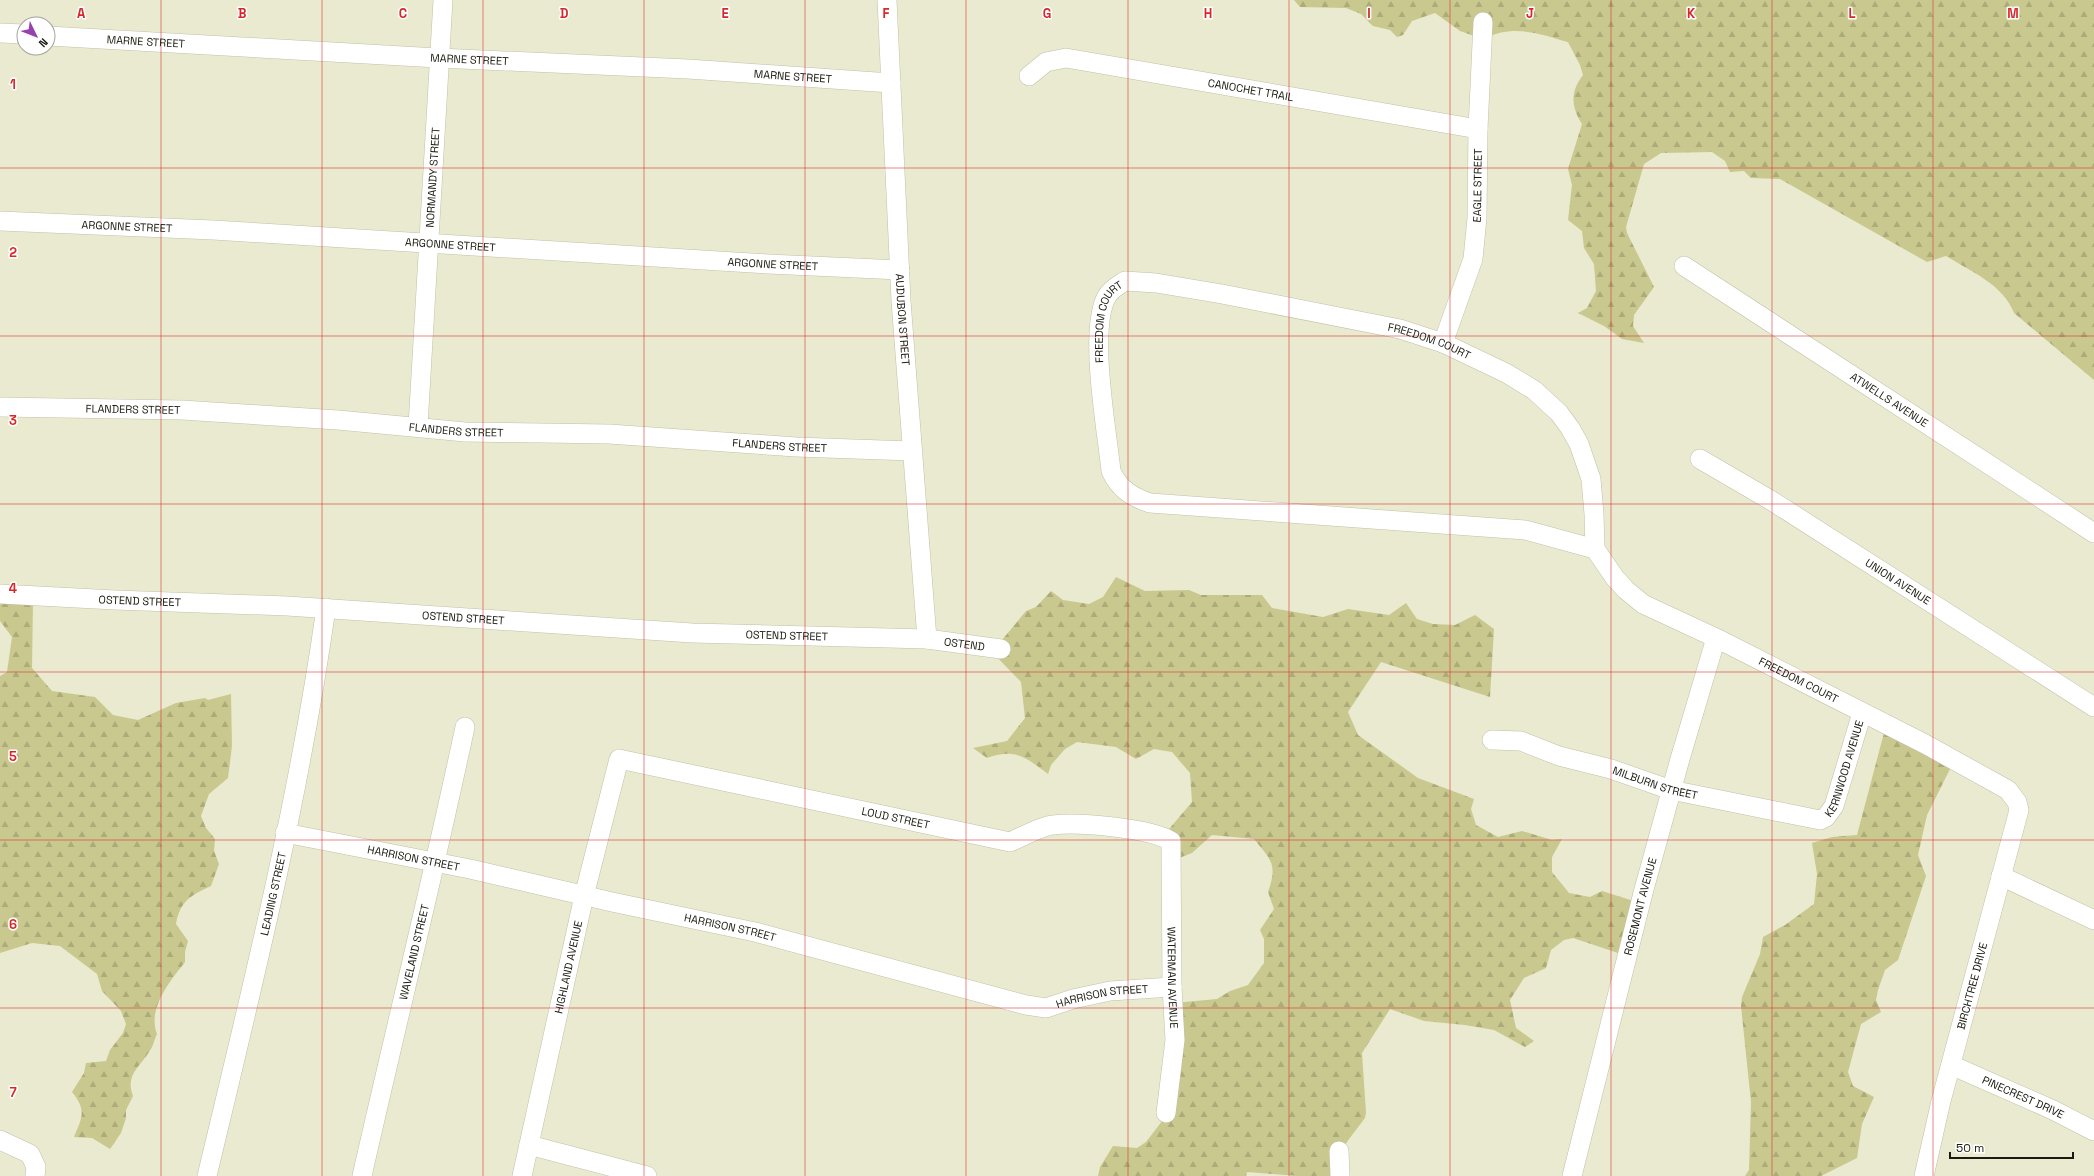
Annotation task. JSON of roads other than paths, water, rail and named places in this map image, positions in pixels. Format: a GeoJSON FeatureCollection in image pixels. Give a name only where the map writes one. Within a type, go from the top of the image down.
{"type":"FeatureCollection","features":[{"type":"Feature","properties":{"kind":"street","name":"NORMANDY STREET"},"geometry":{"type":"LineString","coordinates":[[418,426],[438,58],[443,0]]}},
{"type":"Feature","properties":{"kind":"street","name":"AUDUBON STREET"},"geometry":{"type":"LineString","coordinates":[[887,0],[900,270],[912,451],[927,639]]}},
{"type":"Feature","properties":{"kind":"street","name":"EAGLE STREET"},"geometry":{"type":"LineString","coordinates":[[1443,343],[1473,259],[1477,218],[1478,129],[1483,22]]}},
{"type":"Feature","properties":{"kind":"street"},"geometry":{"type":"LineString","coordinates":[[0,33],[16,34]]}},
{"type":"Feature","properties":{"kind":"street","name":"MARNE STREET"},"geometry":{"type":"LineString","coordinates":[[56,36],[438,58],[688,69],[891,83]]}},
{"type":"Feature","properties":{"kind":"street","name":"CANOCHET TRAIL"},"geometry":{"type":"LineString","coordinates":[[1029,76],[1046,62],[1066,58],[1098,62],[1478,129]]}},
{"type":"Feature","properties":{"kind":"street","name":"ARGONNE STREET"},"geometry":{"type":"LineString","coordinates":[[0,221],[428,242],[768,264],[900,270]]}},
{"type":"Feature","properties":{"kind":"street","name":"ATWELLS AVENUE"},"geometry":{"type":"LineString","coordinates":[[1684,266],[2094,533]]}},
{"type":"Feature","properties":{"kind":"street","name":"FREEDOM COURT"},"geometry":{"type":"LineString","coordinates":[[1595,549],[1525,530],[1150,503],[1132,497],[1115,482],[1111,471],[1098,342],[1101,309],[1107,295],[1125,281],[1156,283],[1215,293],[1318,314],[1372,322],[1400,328],[1443,343],[1506,373],[1534,390],[1559,413],[1579,444],[1591,479],[1595,549],[1615,578],[1643,604],[1716,638],[1925,744],[2008,790],[2015,798]]}},
{"type":"Feature","properties":{"kind":"street","name":"FLANDERS STREET"},"geometry":{"type":"LineString","coordinates":[[0,407],[182,410],[418,426],[465,432],[609,434],[796,447],[912,451]]}},
{"type":"Feature","properties":{"kind":"street","name":"UNION AVENUE"},"geometry":{"type":"LineString","coordinates":[[1700,459],[1805,522],[2094,707]]}},
{"type":"Feature","properties":{"kind":"street","name":"OSTEND STREET"},"geometry":{"type":"LineString","coordinates":[[0,594],[326,608],[692,633],[927,639]]}},
{"type":"Feature","properties":{"kind":"street","name":"LEADING STREET"},"geometry":{"type":"LineString","coordinates":[[207,1176],[281,859],[313,696],[326,608]]}},
{"type":"Feature","properties":{"kind":"street","name":"ROSEMONT AVENUE"},"geometry":{"type":"LineString","coordinates":[[1572,1176],[1643,893],[1671,790],[1716,638]]}},
{"type":"Feature","properties":{"kind":"street","name":"OSTEND"},"geometry":{"type":"LineString","coordinates":[[927,639],[1002,649]]}},
{"type":"Feature","properties":{"kind":"street","name":"KERNWOOD AVENUE"},"geometry":{"type":"LineString","coordinates":[[1820,820],[1830,813],[1834,806],[1862,713]]}},
{"type":"Feature","properties":{"kind":"street","name":"WAVELAND STREET"},"geometry":{"type":"LineString","coordinates":[[362,1176],[416,938],[436,863],[465,727]]}},
{"type":"Feature","properties":{"kind":"street","name":"MILBURN STREET"},"geometry":{"type":"LineString","coordinates":[[1492,740],[1521,741],[1560,756],[1611,770],[1671,790],[1820,820]]}},
{"type":"Feature","properties":{"kind":"street","name":"LOUD STREET"},"geometry":{"type":"LineString","coordinates":[[619,759],[1010,842],[1052,825],[1095,826],[1153,833],[1170,841]]}},
{"type":"Feature","properties":{"kind":"street","name":"HIGHLAND AVENUE"},"geometry":{"type":"LineString","coordinates":[[522,1176],[584,896],[619,759]]}},
{"type":"Feature","properties":{"kind":"street","name":"BIRCHTREE DRIVE"},"geometry":{"type":"LineString","coordinates":[[1924,1176],[1951,1065],[2019,810],[2015,798]]}},
{"type":"Feature","properties":{"kind":"street","name":"HARRISON STREET"},"geometry":{"type":"LineString","coordinates":[[285,833],[436,863],[755,932],[1026,1006],[1046,1008],[1073,999],[1110,991],[1172,987]]}},
{"type":"Feature","properties":{"kind":"street","name":"WATERMAN AVENUE"},"geometry":{"type":"LineString","coordinates":[[1166,1112],[1175,1040],[1172,987],[1170,841]]}},
{"type":"Feature","properties":{"kind":"street"},"geometry":{"type":"LineString","coordinates":[[2001,876],[2094,920]]}},
{"type":"Feature","properties":{"kind":"street","name":"PINECREST DRIVE"},"geometry":{"type":"LineString","coordinates":[[1951,1065],[2053,1110],[2094,1131]]}},
{"type":"Feature","properties":{"kind":"street"},"geometry":{"type":"LineString","coordinates":[[0,1140],[30,1154],[35,1172]]}},
{"type":"Feature","properties":{"kind":"street"},"geometry":{"type":"LineString","coordinates":[[529,1145],[647,1176]]}},
{"type":"Feature","properties":{"kind":"street"},"geometry":{"type":"LineString","coordinates":[[1339,1151],[1340,1176]]}}]}
